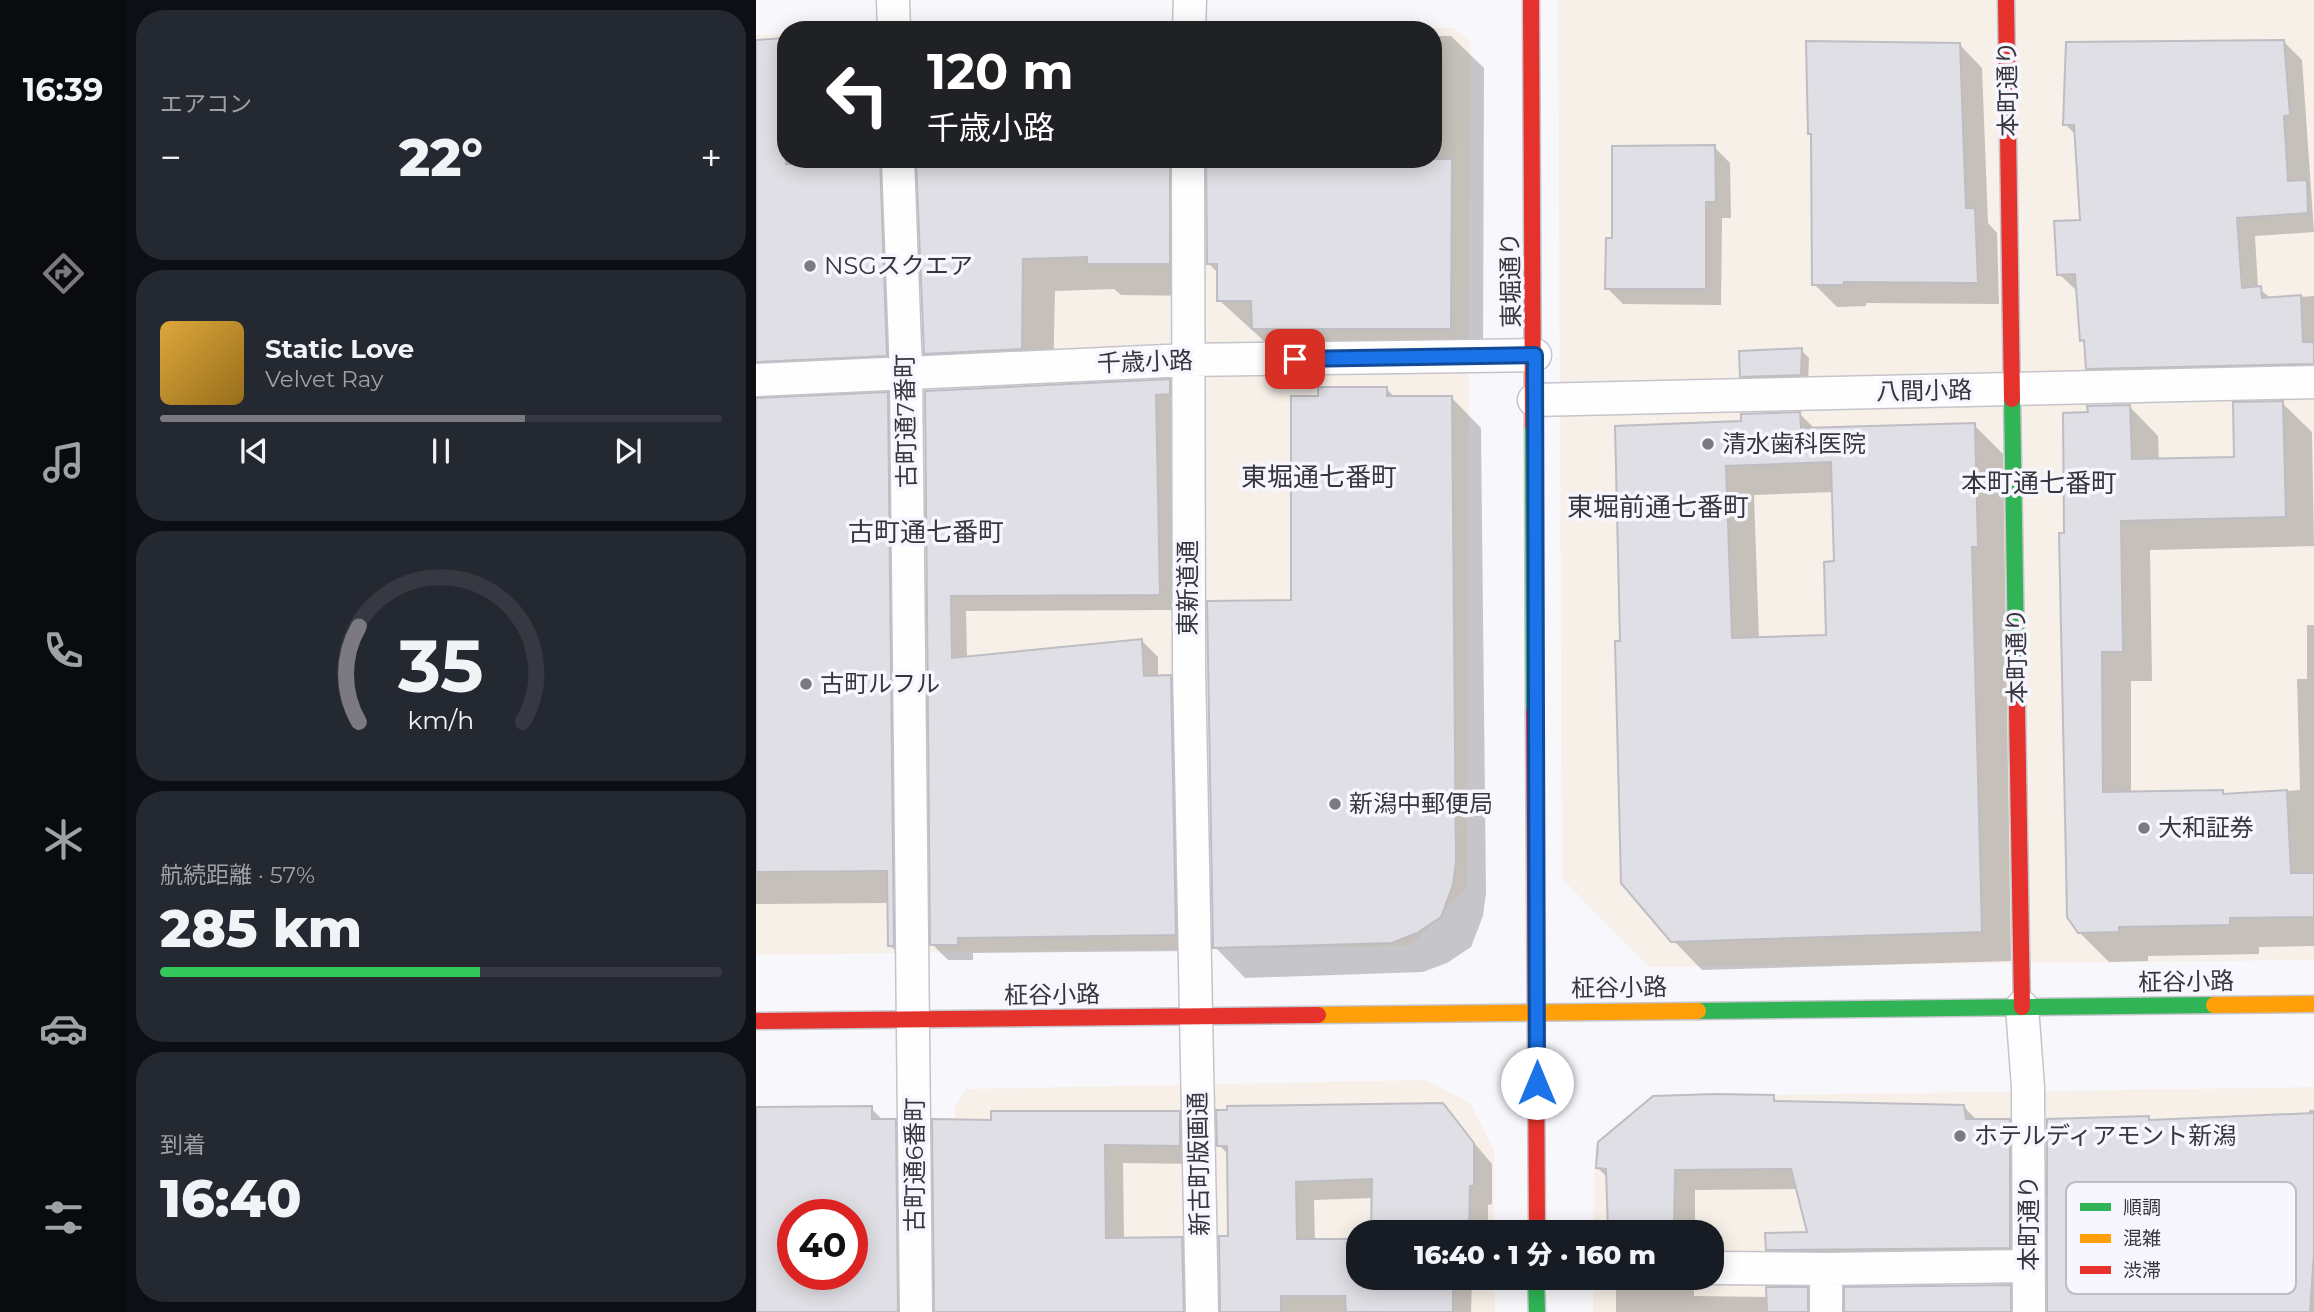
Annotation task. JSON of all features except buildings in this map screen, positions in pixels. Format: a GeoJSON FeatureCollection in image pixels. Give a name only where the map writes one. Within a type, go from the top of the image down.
{"type":"FeatureCollection","features":[{"type":"Feature","properties":{"kind":"main road","name":"東堀通り"},"geometry":{"type":"LineString","coordinates":[[1531,0],[1535,355],[1536,1220]]}},
{"type":"Feature","properties":{"kind":"main road","name":"本町通り"},"geometry":{"type":"LineString","coordinates":[[2006,0],[2022,1007]]}},
{"type":"Feature","properties":{"kind":"main road","name":"柾谷小路"},"geometry":{"type":"LineString","coordinates":[[756,1021],[2314,1004]]}},
{"type":"Feature","properties":{"kind":"main road"},"geometry":{"type":"LineString","coordinates":[[1536,1290],[1537,1312]]}},
{"type":"Feature","properties":{"kind":"street"},"geometry":{"type":"LineString","coordinates":[[893,0],[894,21]]}},
{"type":"Feature","properties":{"kind":"street"},"geometry":{"type":"LineString","coordinates":[[1189,21],[1190,0]]}},
{"type":"Feature","properties":{"kind":"street","name":"古町通7番町"},"geometry":{"type":"LineString","coordinates":[[898,168],[905,373],[915,1019]]}},
{"type":"Feature","properties":{"kind":"street","name":"東新道通"},"geometry":{"type":"LineString","coordinates":[[1188,168],[1189,666],[1196,1016]]}},
{"type":"Feature","properties":{"kind":"street","name":"千歳小路"},"geometry":{"type":"LineString","coordinates":[[756,380],[1188,360],[1535,355]]}},
{"type":"Feature","properties":{"kind":"street","name":"八間小路"},"geometry":{"type":"LineString","coordinates":[[1534,400],[2314,382]]}},
{"type":"Feature","properties":{"kind":"street","name":"本町通り"},"geometry":{"type":"LineString","coordinates":[[2022,1007],[2028,1087],[2029,1312]]}},
{"type":"Feature","properties":{"kind":"street","name":"新古町版画通"},"geometry":{"type":"LineString","coordinates":[[1196,1016],[1202,1312]]}},
{"type":"Feature","properties":{"kind":"street","name":"古町通6番町"},"geometry":{"type":"LineString","coordinates":[[915,1019],[916,1312]]}},
{"type":"Feature","properties":{"kind":"street"},"geometry":{"type":"LineString","coordinates":[[1724,1268],[2029,1266]]}},
{"type":"Feature","properties":{"kind":"street"},"geometry":{"type":"LineString","coordinates":[[1826,1269],[1826,1312]]}},
{"type":"Feature","properties":{"kind":"shaded area"},"geometry":{"type":"Polygon","coordinates":[[[1558,0],[2314,0],[2314,960],[1649,967],[1562,879],[1558,0]]]}},
{"type":"Feature","properties":{"kind":"shaded area"},"geometry":{"type":"Polygon","coordinates":[[[1442,28],[1454,28],[1470,42],[1467,888],[1410,946],[756,955],[756,35],[777,34],[777,168],[1442,168],[1442,28]]]}},
{"type":"Feature","properties":{"kind":"shaded area"},"geometry":{"type":"Polygon","coordinates":[[[1426,1080],[1470,1103],[1494,1150],[1494,1220],[1346,1220],[1346,1290],[1495,1290],[1495,1312],[956,1312],[955,1107],[966,1089],[1426,1080]]]}},
{"type":"Feature","properties":{"kind":"shaded area"},"geometry":{"type":"Polygon","coordinates":[[[2314,1087],[2314,1312],[1593,1312],[1593,1290],[1724,1290],[1724,1220],[1593,1220],[1595,1146],[1636,1112],[1774,1095],[2314,1087]]]}},
{"type":"Feature","properties":{"kind":"traffic: fast"},"geometry":{"type":"LineString","coordinates":[[2012,399],[2017,708]]}},
{"type":"Feature","properties":{"kind":"traffic: fast"},"geometry":{"type":"LineString","coordinates":[[1533,426],[1534,712]]}},
{"type":"Feature","properties":{"kind":"traffic: fast"},"geometry":{"type":"LineString","coordinates":[[1698,1011],[2214,1005]]}},
{"type":"Feature","properties":{"kind":"traffic: fast"},"geometry":{"type":"LineString","coordinates":[[1536,1290],[1537,1312]]}},
{"type":"Feature","properties":{"kind":"traffic: slow"},"geometry":{"type":"LineString","coordinates":[[2214,1005],[2314,1004]]}},
{"type":"Feature","properties":{"kind":"traffic: slow"},"geometry":{"type":"LineString","coordinates":[[1318,1015],[1698,1011]]}},
{"type":"Feature","properties":{"kind":"traffic: jam"},"geometry":{"type":"LineString","coordinates":[[1531,0],[1533,426]]}},
{"type":"Feature","properties":{"kind":"traffic: jam"},"geometry":{"type":"LineString","coordinates":[[2006,0],[2012,399]]}},
{"type":"Feature","properties":{"kind":"traffic: jam"},"geometry":{"type":"LineString","coordinates":[[2017,708],[2022,1007]]}},
{"type":"Feature","properties":{"kind":"traffic: jam"},"geometry":{"type":"LineString","coordinates":[[1534,712],[1537,1220]]}},
{"type":"Feature","properties":{"kind":"traffic: jam"},"geometry":{"type":"LineString","coordinates":[[756,1021],[1318,1015]]}},
{"type":"Feature","properties":{"kind":"place","name":"NSGスクエア"},"geometry":{"type":"Point","coordinates":[810,266]}},
{"type":"Feature","properties":{"kind":"place","name":"清水歯科医院"},"geometry":{"type":"Point","coordinates":[1708,444]}},
{"type":"Feature","properties":{"kind":"place","name":"古町ルフル"},"geometry":{"type":"Point","coordinates":[806,684]}},
{"type":"Feature","properties":{"kind":"place","name":"新潟中郵便局"},"geometry":{"type":"Point","coordinates":[1335,804]}},
{"type":"Feature","properties":{"kind":"place","name":"大和証券"},"geometry":{"type":"Point","coordinates":[2144,828]}},
{"type":"Feature","properties":{"kind":"place","name":"ホテルディアモント新潟"},"geometry":{"type":"Point","coordinates":[1960,1136]}},
{"type":"Feature","properties":{"kind":"district","name":"東堀通七番町"},"geometry":{"type":"Point","coordinates":[1319,477]}},
{"type":"Feature","properties":{"kind":"district","name":"本町通七番町"},"geometry":{"type":"Point","coordinates":[2039,483]}},
{"type":"Feature","properties":{"kind":"district","name":"東堀前通七番町"},"geometry":{"type":"Point","coordinates":[1658,507]}},
{"type":"Feature","properties":{"kind":"district","name":"古町通七番町"},"geometry":{"type":"Point","coordinates":[926,532]}},
{"type":"Feature","properties":{"kind":"route"},"geometry":{"type":"LineString","coordinates":[[1295,359],[1535,355],[1537,1083]]}}]}
